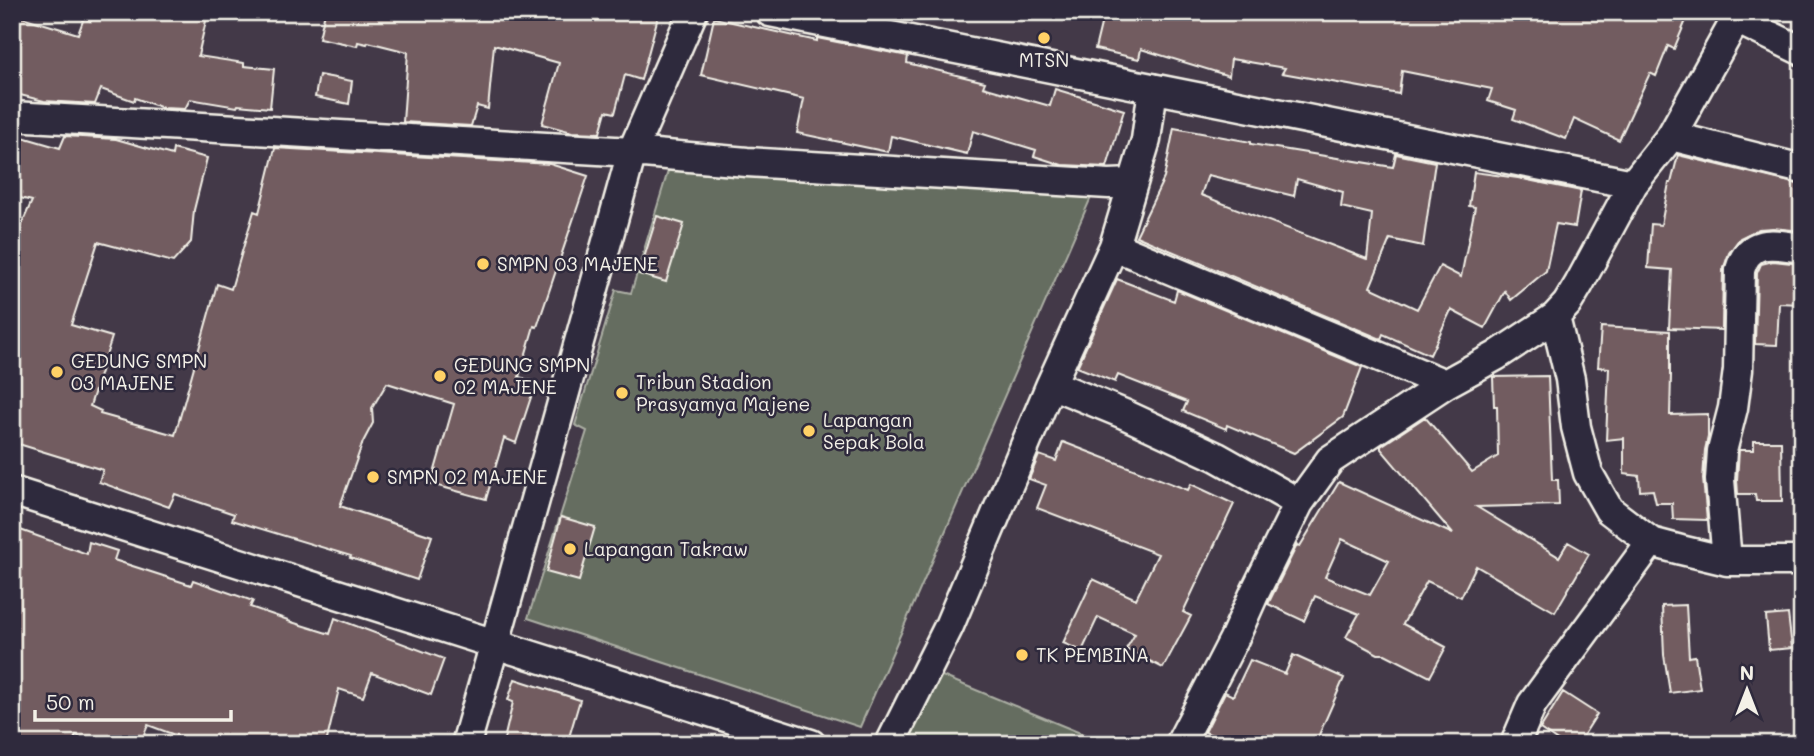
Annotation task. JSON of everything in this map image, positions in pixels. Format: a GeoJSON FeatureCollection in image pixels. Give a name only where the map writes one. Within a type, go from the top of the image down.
{"type":"FeatureCollection","features":[{"type":"Feature","properties":{"kind":"street"},"geometry":{"type":"LineString","coordinates":[[466,744],[632,152],[693,12]]}},
{"type":"Feature","properties":{"kind":"street"},"geometry":{"type":"LineString","coordinates":[[769,12],[1633,184]]}},
{"type":"Feature","properties":{"kind":"street"},"geometry":{"type":"LineString","coordinates":[[1180,744],[1299,503],[1330,460],[1445,384],[1496,356],[1555,317],[1567,304],[1633,184],[1671,136],[1738,15],[1802,51]]}},
{"type":"Feature","properties":{"kind":"street"},"geometry":{"type":"LineString","coordinates":[[890,744],[948,626],[1051,384],[1114,246],[1146,140],[1153,88]]}},
{"type":"Feature","properties":{"kind":"street"},"geometry":{"type":"LineString","coordinates":[[12,116],[632,152],[1109,184],[1133,183]]}},
{"type":"Feature","properties":{"kind":"street"},"geometry":{"type":"LineString","coordinates":[[1671,136],[1802,169]]}},
{"type":"Feature","properties":{"kind":"street"},"geometry":{"type":"LineString","coordinates":[[1727,561],[1720,480],[1722,451],[1733,408],[1738,370],[1740,270],[1743,258],[1752,248],[1765,245],[1802,248]]}},
{"type":"Feature","properties":{"kind":"street"},"geometry":{"type":"LineString","coordinates":[[1114,246],[1445,384]]}},
{"type":"Feature","properties":{"kind":"street"},"geometry":{"type":"LineString","coordinates":[[1555,317],[1570,379],[1576,427],[1588,473],[1609,510],[1651,542],[1727,561],[1802,561]]}},
{"type":"Feature","properties":{"kind":"street"},"geometry":{"type":"LineString","coordinates":[[1051,384],[1217,457],[1299,503]]}},
{"type":"Feature","properties":{"kind":"street"},"geometry":{"type":"LineString","coordinates":[[12,491],[811,744]]}},
{"type":"Feature","properties":{"kind":"street"},"geometry":{"type":"LineString","coordinates":[[1515,744],[1532,704],[1651,542]]}},
{"type":"Feature","properties":{"kind":"shaded area"},"geometry":{"type":"Polygon","coordinates":[[[671,161],[1096,186],[860,727],[528,618],[587,431],[575,425],[616,290],[631,293],[671,161]]]}},
{"type":"Feature","properties":{"kind":"shaded area"},"geometry":{"type":"Polygon","coordinates":[[[930,671],[1107,744],[896,744],[930,671]]]}},
{"type":"Feature","properties":{"kind":"building"},"geometry":{"type":"Polygon","coordinates":[[[98,12],[208,12],[198,56],[244,63],[244,66],[274,69],[270,108],[237,107],[190,99],[185,109],[163,108],[101,89],[95,104],[44,101],[12,93],[12,14],[78,34],[84,18],[91,21],[98,12]]]}},
{"type":"Feature","properties":{"kind":"building"},"geometry":{"type":"Polygon","coordinates":[[[325,12],[640,12],[658,17],[641,80],[625,75],[615,113],[606,111],[600,133],[572,132],[542,124],[559,63],[494,45],[488,109],[477,106],[471,126],[403,122],[408,52],[368,42],[358,42],[357,46],[319,38],[325,12]]]}},
{"type":"Feature","properties":{"kind":"building"},"geometry":{"type":"Polygon","coordinates":[[[1104,12],[1672,12],[1687,18],[1674,49],[1668,46],[1656,76],[1650,73],[1619,140],[1574,119],[1566,139],[1513,119],[1516,110],[1488,101],[1492,89],[1402,71],[1399,94],[1282,73],[1285,68],[1231,59],[1229,76],[1141,49],[1139,59],[1095,49],[1104,12]]]}},
{"type":"Feature","properties":{"kind":"building"},"geometry":{"type":"Polygon","coordinates":[[[714,18],[817,41],[817,38],[908,56],[907,63],[985,82],[983,87],[1050,106],[1055,89],[1124,110],[1107,167],[1062,165],[1034,156],[1036,150],[973,131],[967,154],[891,136],[888,152],[797,133],[804,99],[701,75],[714,18]]]}},
{"type":"Feature","properties":{"kind":"building"},"geometry":{"type":"Polygon","coordinates":[[[319,75],[352,81],[349,104],[315,97],[319,75]]]}},
{"type":"Feature","properties":{"kind":"building"},"geometry":{"type":"Polygon","coordinates":[[[1174,128],[1251,144],[1393,167],[1396,154],[1435,162],[1423,246],[1390,239],[1370,287],[1417,309],[1440,266],[1461,277],[1475,207],[1469,206],[1474,172],[1581,191],[1575,227],[1556,224],[1546,271],[1511,300],[1505,291],[1485,328],[1451,310],[1430,355],[1383,334],[1381,339],[1136,236],[1164,178],[1174,128]],[[1208,175],[1201,195],[1367,259],[1372,214],[1341,207],[1343,192],[1297,179],[1294,196],[1208,175]]]}},
{"type":"Feature","properties":{"kind":"building"},"geometry":{"type":"Polygon","coordinates":[[[12,134],[60,148],[65,136],[116,139],[172,155],[173,149],[207,158],[194,210],[191,242],[173,262],[98,242],[71,325],[112,337],[90,406],[101,411],[100,414],[175,435],[217,284],[231,289],[254,211],[259,213],[275,148],[550,164],[588,176],[537,327],[534,326],[519,377],[536,382],[516,443],[504,438],[486,499],[431,484],[454,404],[387,383],[372,408],[373,423],[363,442],[340,506],[432,536],[417,580],[350,558],[351,556],[232,520],[234,514],[175,494],[169,507],[99,482],[103,470],[12,442],[12,246],[32,201],[12,196],[12,134]]]}},
{"type":"Feature","properties":{"kind":"building"},"geometry":{"type":"Polygon","coordinates":[[[1678,155],[1802,185],[1802,231],[1759,229],[1740,238],[1729,253],[1723,270],[1722,330],[1669,328],[1672,270],[1648,268],[1651,224],[1661,225],[1669,183],[1678,155]]]}},
{"type":"Feature","properties":{"kind":"building"},"geometry":{"type":"Polygon","coordinates":[[[657,216],[684,224],[666,282],[639,274],[657,216]]]}},
{"type":"Feature","properties":{"kind":"building"},"geometry":{"type":"Polygon","coordinates":[[[1773,261],[1801,264],[1800,304],[1779,303],[1777,345],[1755,344],[1757,273],[1761,264],[1773,261]]]}},
{"type":"Feature","properties":{"kind":"building"},"geometry":{"type":"Polygon","coordinates":[[[1117,279],[1174,301],[1177,290],[1362,367],[1343,417],[1294,453],[1227,425],[1226,429],[1183,411],[1187,402],[1118,375],[1115,382],[1077,367],[1117,279]]]}},
{"type":"Feature","properties":{"kind":"building"},"geometry":{"type":"Polygon","coordinates":[[[1601,327],[1670,331],[1670,415],[1708,414],[1703,479],[1707,520],[1673,519],[1672,503],[1656,503],[1653,490],[1640,491],[1639,476],[1624,474],[1624,438],[1606,440],[1609,368],[1598,367],[1601,327]]]}},
{"type":"Feature","properties":{"kind":"building"},"geometry":{"type":"Polygon","coordinates":[[[1548,376],[1552,480],[1558,480],[1559,505],[1477,507],[1559,557],[1568,542],[1589,554],[1555,612],[1476,566],[1461,597],[1427,581],[1403,624],[1446,647],[1430,677],[1346,637],[1359,614],[1315,596],[1304,621],[1268,604],[1297,545],[1300,546],[1339,482],[1453,534],[1381,446],[1425,417],[1472,472],[1498,456],[1497,406],[1494,406],[1493,377],[1548,376]],[[1342,539],[1325,577],[1370,595],[1389,561],[1342,539]]]}},
{"type":"Feature","properties":{"kind":"building"},"geometry":{"type":"Polygon","coordinates":[[[1754,441],[1781,441],[1782,501],[1756,501],[1755,494],[1738,494],[1739,450],[1754,450],[1754,441]]]}},
{"type":"Feature","properties":{"kind":"building"},"geometry":{"type":"Polygon","coordinates":[[[1063,442],[1188,490],[1191,484],[1234,504],[1183,612],[1191,616],[1163,668],[1126,649],[1135,634],[1098,617],[1082,651],[1063,643],[1093,579],[1136,599],[1158,554],[1037,508],[1046,485],[1029,479],[1039,455],[1056,461],[1063,442]]]}},
{"type":"Feature","properties":{"kind":"building","name":"Lapangan Takraw"},"geometry":{"type":"Polygon","coordinates":[[[561,517],[595,527],[579,581],[546,572],[561,517]]]}},
{"type":"Feature","properties":{"kind":"building"},"geometry":{"type":"Polygon","coordinates":[[[12,527],[87,554],[89,542],[117,551],[114,560],[191,585],[193,580],[253,601],[250,607],[330,634],[335,618],[444,659],[431,695],[372,673],[363,697],[339,689],[326,744],[199,744],[148,725],[140,744],[96,744],[76,735],[72,744],[12,744],[12,527]]]}},
{"type":"Feature","properties":{"kind":"building"},"geometry":{"type":"Polygon","coordinates":[[[1686,605],[1689,657],[1695,656],[1700,689],[1670,693],[1664,655],[1662,606],[1686,605]]]}},
{"type":"Feature","properties":{"kind":"building"},"geometry":{"type":"Polygon","coordinates":[[[1788,614],[1792,648],[1769,650],[1766,616],[1788,614]]]}},
{"type":"Feature","properties":{"kind":"building"},"geometry":{"type":"Polygon","coordinates":[[[1293,655],[1344,678],[1315,744],[1210,744],[1214,736],[1205,732],[1225,692],[1233,696],[1250,660],[1285,674],[1293,655]]]}},
{"type":"Feature","properties":{"kind":"building"},"geometry":{"type":"Polygon","coordinates":[[[515,679],[580,700],[567,744],[503,744],[513,702],[508,700],[515,679]]]}},
{"type":"Feature","properties":{"kind":"building"},"geometry":{"type":"Polygon","coordinates":[[[1563,692],[1597,714],[1578,744],[1562,744],[1540,729],[1563,692]]]}},
{"type":"Feature","properties":{"kind":"place","name":"MTSN"},"geometry":{"type":"Point","coordinates":[1044,38]}},
{"type":"Feature","properties":{"kind":"place","name":"SMPN 03 MAJENE"},"geometry":{"type":"Point","coordinates":[483,264]}},
{"type":"Feature","properties":{"kind":"place","name":"GEDUNG SMPN 03 MAJENE"},"geometry":{"type":"Point","coordinates":[57,372]}},
{"type":"Feature","properties":{"kind":"place","name":"GEDUNG SMPN 02 MAJENE"},"geometry":{"type":"Point","coordinates":[440,376]}},
{"type":"Feature","properties":{"kind":"place","name":"Tribun Stadion Prasyamya Majene"},"geometry":{"type":"Point","coordinates":[622,393]}},
{"type":"Feature","properties":{"kind":"place","name":"Lapangan Sepak Bola"},"geometry":{"type":"Point","coordinates":[809,431]}},
{"type":"Feature","properties":{"kind":"place","name":"SMPN 02 MAJENE"},"geometry":{"type":"Point","coordinates":[373,477]}},
{"type":"Feature","properties":{"kind":"place","name":"Lapangan Takraw"},"geometry":{"type":"Point","coordinates":[570,549]}},
{"type":"Feature","properties":{"kind":"place","name":"TK PEMBINA"},"geometry":{"type":"Point","coordinates":[1022,655]}}]}
